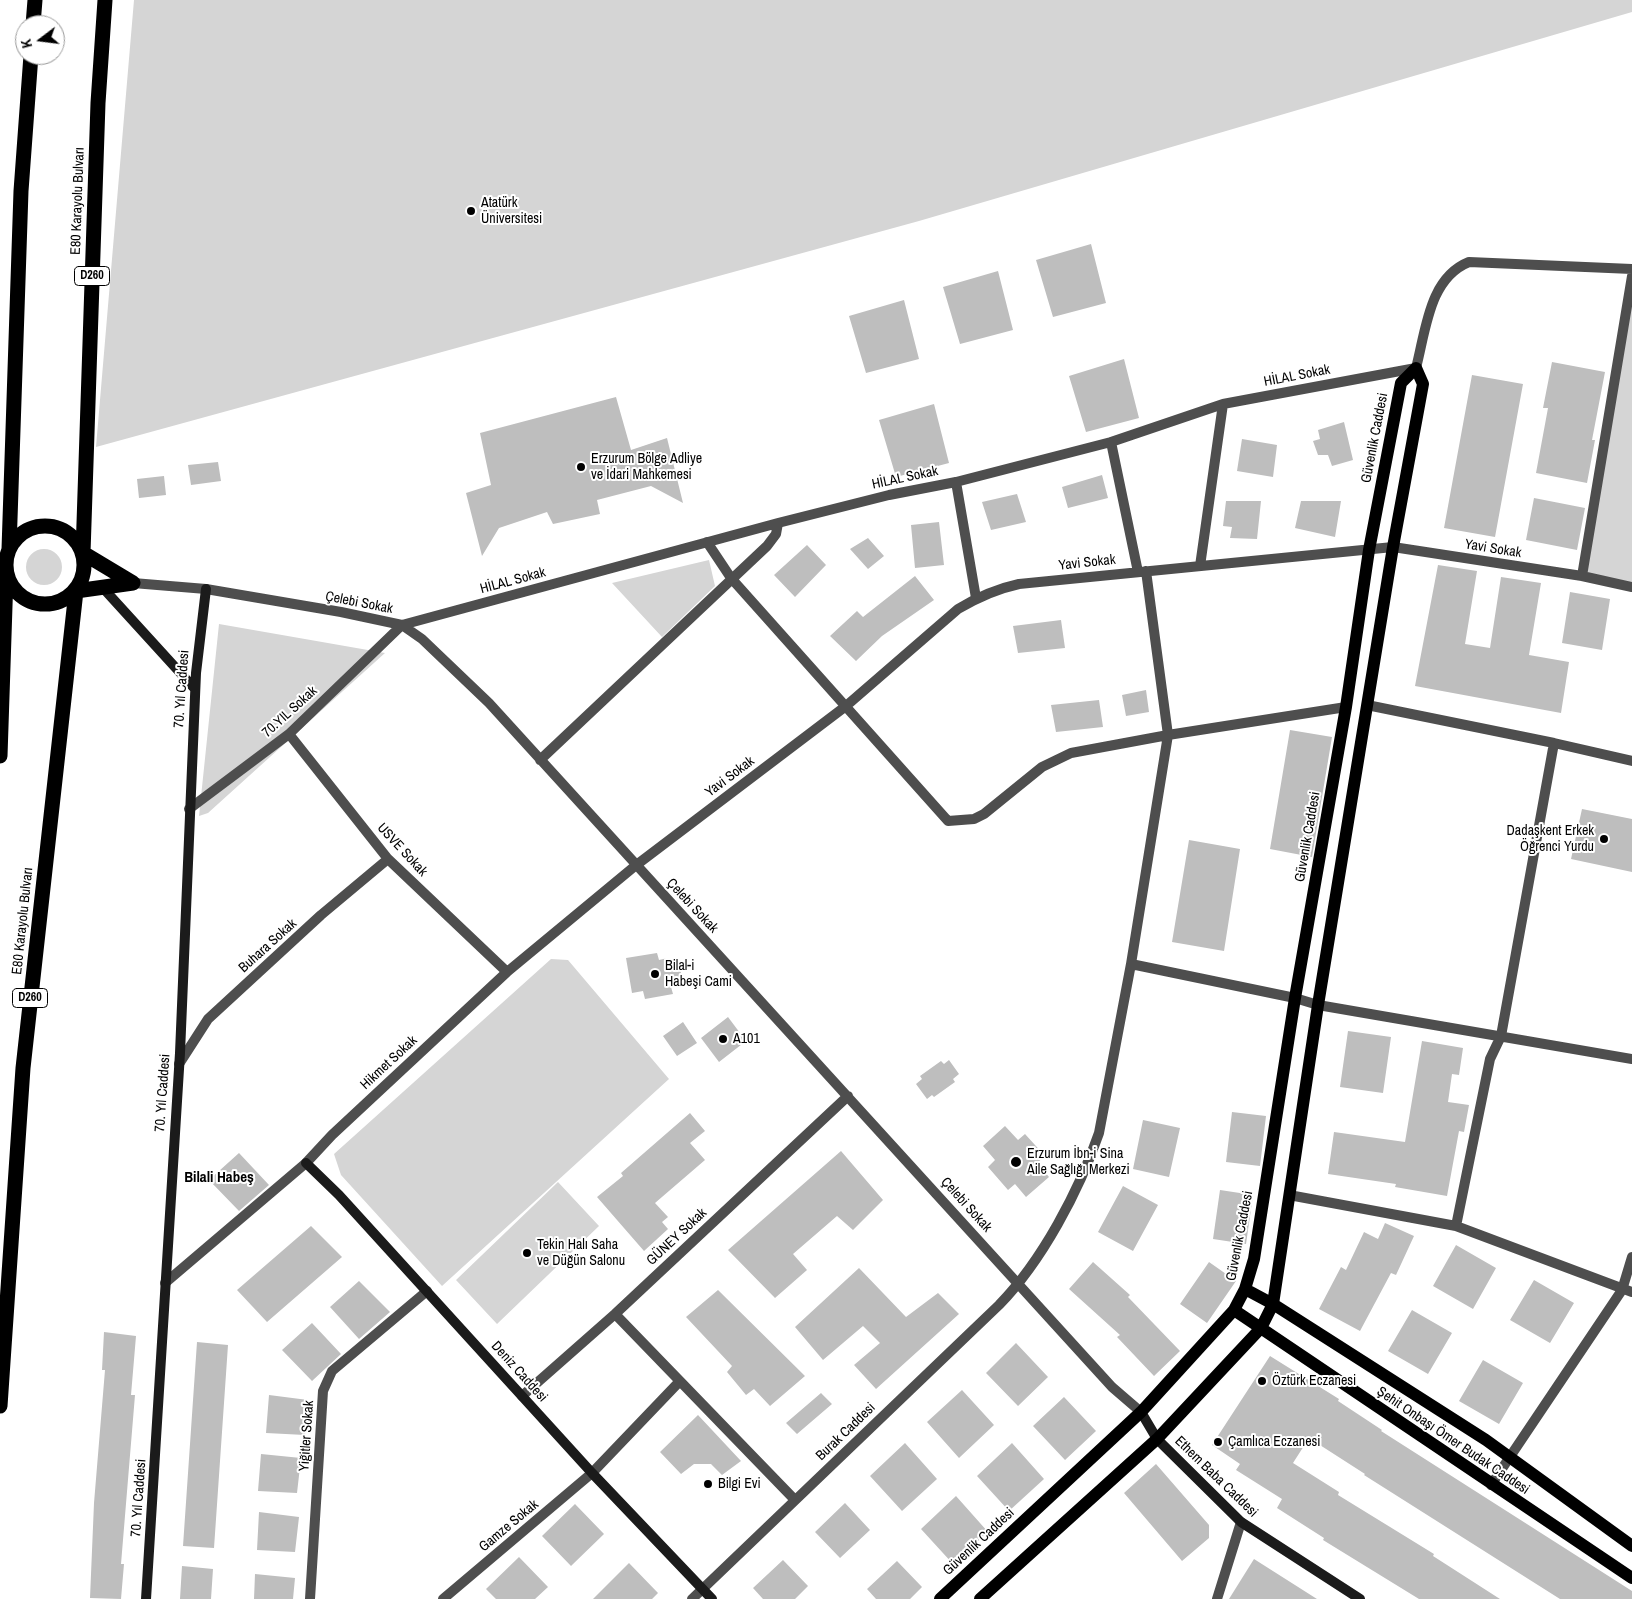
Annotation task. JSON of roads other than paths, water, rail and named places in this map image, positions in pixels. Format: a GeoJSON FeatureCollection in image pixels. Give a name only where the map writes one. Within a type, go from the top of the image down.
{"type":"FeatureCollection","features":[{"type":"Feature","properties":{"kind":"highway"},"geometry":{"type":"LineString","coordinates":[[34,15],[35,0]]}},
{"type":"Feature","properties":{"kind":"highway","name":"E80 Karayolu Bulvarı"},"geometry":{"type":"LineString","coordinates":[[83,553],[98,103],[105,0]]}},
{"type":"Feature","properties":{"kind":"highway"},"geometry":{"type":"LineString","coordinates":[[0,756],[6,562],[9,549],[22,191],[30,65]]}},
{"type":"Feature","properties":{"kind":"highway"},"geometry":{"type":"LineString","coordinates":[[9,549],[17,538],[28,530],[40,526],[54,527],[66,532],[76,541],[83,553],[133,583]]}},
{"type":"Feature","properties":{"kind":"highway"},"geometry":{"type":"LineString","coordinates":[[76,591],[83,573],[83,553]]}},
{"type":"Feature","properties":{"kind":"highway"},"geometry":{"type":"LineString","coordinates":[[6,574],[11,586],[19,596],[30,602],[42,605],[60,601],[76,591],[133,583]]}},
{"type":"Feature","properties":{"kind":"highway","name":"E80 Karayolu Bulvarı"},"geometry":{"type":"LineString","coordinates":[[0,1406],[22,1068],[76,591]]}},
{"type":"Feature","properties":{"kind":"main road"},"geometry":{"type":"LineString","coordinates":[[980,1599],[1157,1439],[1260,1328],[1274,1304],[1318,1005],[1393,548],[1423,384],[1416,368]]}},
{"type":"Feature","properties":{"kind":"main road","name":"Güvenlik Caddesi"},"geometry":{"type":"LineString","coordinates":[[940,1599],[1140,1412],[1234,1310],[1245,1290],[1254,1259],[1295,998],[1346,707],[1369,550],[1401,383],[1416,368]]}},
{"type":"Feature","properties":{"kind":"main road","name":"Şehit Onbaşı Ömer Budak Caddesi"},"geometry":{"type":"LineString","coordinates":[[1245,1290],[1274,1304],[1510,1456],[1632,1546]]}},
{"type":"Feature","properties":{"kind":"main road","name":"Şehit Onbaşı Ömer Budak Caddesi"},"geometry":{"type":"LineString","coordinates":[[1234,1310],[1632,1578]]}},
{"type":"Feature","properties":{"kind":"street"},"geometry":{"type":"LineString","coordinates":[[1416,368],[1438,289],[1448,276],[1461,265],[1469,262],[1632,269]]}},
{"type":"Feature","properties":{"kind":"street"},"geometry":{"type":"LineString","coordinates":[[1582,576],[1632,276]]}},
{"type":"Feature","properties":{"kind":"street","name":"HİLAL Sokak"},"geometry":{"type":"LineString","coordinates":[[402,625],[778,523],[889,495],[956,482],[1111,442],[1224,404],[1416,368]]}},
{"type":"Feature","properties":{"kind":"street"},"geometry":{"type":"LineString","coordinates":[[1200,566],[1224,404]]}},
{"type":"Feature","properties":{"kind":"street","name":"Burak Caddesi"},"geometry":{"type":"LineString","coordinates":[[692,1599],[1019,1284],[1037,1260],[1090,1157],[1099,1133],[1131,964],[1168,735],[1142,571],[1111,442]]}},
{"type":"Feature","properties":{"kind":"street"},"geometry":{"type":"LineString","coordinates":[[956,482],[976,598]]}},
{"type":"Feature","properties":{"kind":"street"},"geometry":{"type":"LineString","coordinates":[[540,760],[772,540],[778,523]]}},
{"type":"Feature","properties":{"kind":"street"},"geometry":{"type":"LineString","coordinates":[[707,542],[731,578],[948,821],[974,820],[1042,767],[1071,753],[1168,735],[1346,707]]}},
{"type":"Feature","properties":{"kind":"street","name":"Yavi Sokak"},"geometry":{"type":"LineString","coordinates":[[635,866],[846,706],[958,609],[996,589],[1019,584],[1142,571],[1393,548],[1582,576],[1632,586]]}},
{"type":"Feature","properties":{"kind":"street","name":"Çelebi Sokak"},"geometry":{"type":"LineString","coordinates":[[133,583],[206,590],[341,612],[402,625],[422,639],[489,703],[635,866],[848,1096],[1112,1388],[1140,1412]]}},
{"type":"Feature","properties":{"kind":"street"},"geometry":{"type":"LineString","coordinates":[[102,588],[195,689]]}},
{"type":"Feature","properties":{"kind":"street","name":"70. Yıl Caddesi"},"geometry":{"type":"LineString","coordinates":[[146,1599],[179,1064],[195,689],[206,590]]}},
{"type":"Feature","properties":{"kind":"street","name":"70.YIL Sokak"},"geometry":{"type":"LineString","coordinates":[[189,809],[289,734],[402,625]]}},
{"type":"Feature","properties":{"kind":"street"},"geometry":{"type":"LineString","coordinates":[[1367,705],[1554,742],[1632,761]]}},
{"type":"Feature","properties":{"kind":"street","name":"USVE Sokak"},"geometry":{"type":"LineString","coordinates":[[289,734],[388,860],[507,972]]}},
{"type":"Feature","properties":{"kind":"street"},"geometry":{"type":"LineString","coordinates":[[1456,1226],[1490,1059],[1502,1036],[1554,742]]}},
{"type":"Feature","properties":{"kind":"street","name":"Buhara Sokak"},"geometry":{"type":"LineString","coordinates":[[179,1064],[208,1019],[321,915],[388,860]]}},
{"type":"Feature","properties":{"kind":"street","name":"Hikmet Sokak"},"geometry":{"type":"LineString","coordinates":[[165,1283],[306,1163],[332,1135],[507,972],[635,866]]}},
{"type":"Feature","properties":{"kind":"street"},"geometry":{"type":"LineString","coordinates":[[1131,964],[1295,998],[1318,1005],[1632,1059]]}},
{"type":"Feature","properties":{"kind":"street","name":"GÜNEY Sokak"},"geometry":{"type":"LineString","coordinates":[[522,1396],[615,1314],[848,1096]]}},
{"type":"Feature","properties":{"kind":"street","name":"Deniz Caddesi"},"geometry":{"type":"LineString","coordinates":[[306,1163],[427,1290],[592,1473],[712,1599]]}},
{"type":"Feature","properties":{"kind":"street"},"geometry":{"type":"LineString","coordinates":[[1290,1195],[1456,1226],[1627,1291]]}},
{"type":"Feature","properties":{"kind":"street"},"geometry":{"type":"LineString","coordinates":[[1492,1485],[1510,1456],[1627,1291],[1632,1257]]}},
{"type":"Feature","properties":{"kind":"street","name":"Yiğitler Sokak"},"geometry":{"type":"LineString","coordinates":[[310,1599],[323,1391],[332,1371],[427,1290]]}},
{"type":"Feature","properties":{"kind":"street"},"geometry":{"type":"LineString","coordinates":[[615,1314],[795,1500]]}},
{"type":"Feature","properties":{"kind":"street","name":"Gamze Sokak"},"geometry":{"type":"LineString","coordinates":[[444,1599],[592,1473],[680,1381]]}},
{"type":"Feature","properties":{"kind":"street","name":"Ethem Baba Caddesi"},"geometry":{"type":"LineString","coordinates":[[1140,1412],[1157,1439],[1241,1522],[1360,1599]]}},
{"type":"Feature","properties":{"kind":"street"},"geometry":{"type":"LineString","coordinates":[[1217,1599],[1241,1522]]}},
{"type":"Feature","properties":{"kind":"place","name":"Atatürk Üniversitesi"},"geometry":{"type":"Point","coordinates":[471,211]}},
{"type":"Feature","properties":{"kind":"place","name":"Erzurum Bölge Adliye ve İdari Mahkemesi"},"geometry":{"type":"Point","coordinates":[581,467]}},
{"type":"Feature","properties":{"kind":"place","name":"Dadaşkent Erkek Öğrenci Yurdu"},"geometry":{"type":"Point","coordinates":[1604,839]}},
{"type":"Feature","properties":{"kind":"place","name":"Bilal-i Habeşi Cami"},"geometry":{"type":"Point","coordinates":[655,974]}},
{"type":"Feature","properties":{"kind":"place","name":"A101"},"geometry":{"type":"Point","coordinates":[723,1039]}},
{"type":"Feature","properties":{"kind":"place","name":"Erzurum İbn-i Sina Aile Sağlığı Merkezi"},"geometry":{"type":"Point","coordinates":[1016,1162]}},
{"type":"Feature","properties":{"kind":"place","name":"Tekin Halı Saha ve Düğün Salonu"},"geometry":{"type":"Point","coordinates":[527,1253]}},
{"type":"Feature","properties":{"kind":"place","name":"Öztürk Eczanesi"},"geometry":{"type":"Point","coordinates":[1262,1381]}},
{"type":"Feature","properties":{"kind":"place","name":"Çamlıca Eczanesi"},"geometry":{"type":"Point","coordinates":[1218,1442]}},
{"type":"Feature","properties":{"kind":"place","name":"Bilgi Evi"},"geometry":{"type":"Point","coordinates":[708,1484]}},
{"type":"Feature","properties":{"kind":"district","name":"Bilali Habeş"},"geometry":{"type":"Point","coordinates":[219,1178]}}]}
